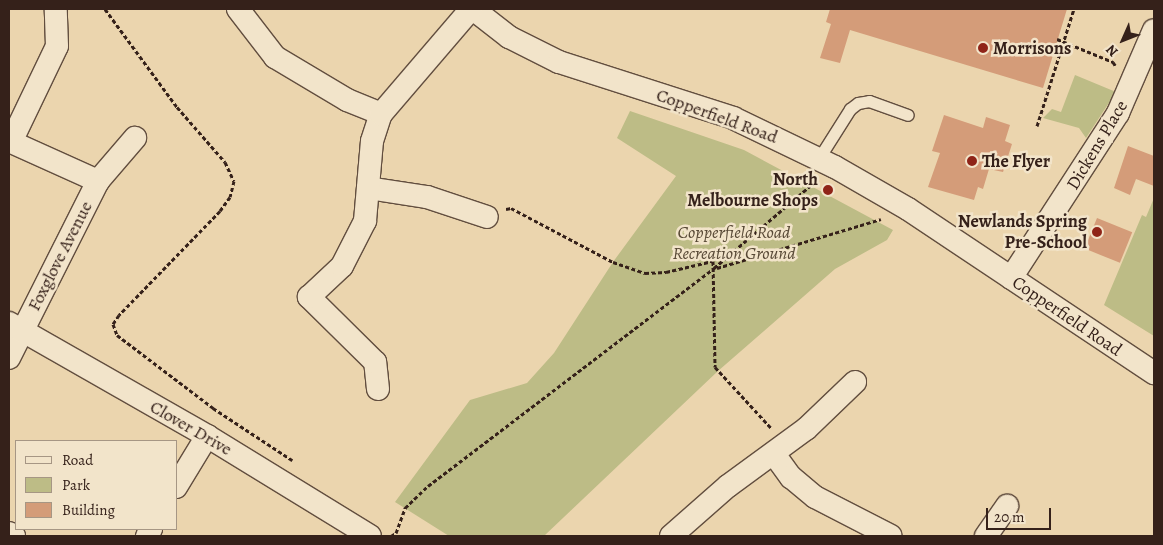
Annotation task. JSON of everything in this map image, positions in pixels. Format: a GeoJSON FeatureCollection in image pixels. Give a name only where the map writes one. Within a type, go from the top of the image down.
{"type":"FeatureCollection","features":[{"type":"Feature","properties":{"kind":"street"},"geometry":{"type":"LineString","coordinates":[[10,141],[57,46],[56,9]]}},
{"type":"Feature","properties":{"kind":"street"},"geometry":{"type":"LineString","coordinates":[[238,9],[275,57],[347,100],[381,114]]}},
{"type":"Feature","properties":{"kind":"street"},"geometry":{"type":"LineString","coordinates":[[378,389],[376,362],[310,297],[342,266],[365,221],[372,140],[381,114],[472,9]]}},
{"type":"Feature","properties":{"kind":"street","name":"Copperfield Road"},"geometry":{"type":"LineString","coordinates":[[472,9],[509,37],[559,62],[732,118],[819,158],[908,208],[1154,373]]}},
{"type":"Feature","properties":{"kind":"street","name":"Dickens Place"},"geometry":{"type":"LineString","coordinates":[[1011,278],[1090,161],[1132,86],[1154,30]]}},
{"type":"Feature","properties":{"kind":"street","name":"Foxglove Avenue"},"geometry":{"type":"LineString","coordinates":[[9,358],[16,327],[98,181],[135,138]]}},
{"type":"Feature","properties":{"kind":"street","name":"Foxglove Avenue"},"geometry":{"type":"LineString","coordinates":[[10,141],[98,181]]}},
{"type":"Feature","properties":{"kind":"street"},"geometry":{"type":"LineString","coordinates":[[368,188],[428,197],[487,217]]}},
{"type":"Feature","properties":{"kind":"street","name":"Clover Drive"},"geometry":{"type":"LineString","coordinates":[[16,327],[379,531]]}},
{"type":"Feature","properties":{"kind":"street"},"geometry":{"type":"LineString","coordinates":[[671,536],[728,486],[780,449],[855,382]]}},
{"type":"Feature","properties":{"kind":"street"},"geometry":{"type":"LineString","coordinates":[[178,484],[207,436]]}},
{"type":"Feature","properties":{"kind":"street"},"geometry":{"type":"LineString","coordinates":[[780,449],[791,476],[815,497],[890,536]]}},
{"type":"Feature","properties":{"kind":"street"},"geometry":{"type":"LineString","coordinates":[[986,536],[1007,506]]}},
{"type":"Feature","properties":{"kind":"street"},"geometry":{"type":"LineString","coordinates":[[9,533],[14,536]]}},
{"type":"Feature","properties":{"kind":"lane"},"geometry":{"type":"LineString","coordinates":[[819,158],[850,109],[858,103],[869,101],[908,115]]}},
{"type":"Feature","properties":{"kind":"path"},"geometry":{"type":"LineString","coordinates":[[104,9],[178,107],[225,162],[234,181],[230,197],[220,211],[119,315],[113,324],[117,335],[213,408],[294,461]]}},
{"type":"Feature","properties":{"kind":"path"},"geometry":{"type":"LineString","coordinates":[[1037,126],[1074,9]]}},
{"type":"Feature","properties":{"kind":"path"},"geometry":{"type":"LineString","coordinates":[[1058,39],[1114,62],[1120,81],[1132,86]]}},
{"type":"Feature","properties":{"kind":"path"},"geometry":{"type":"LineString","coordinates":[[390,536],[396,533],[405,508],[428,486],[714,268],[810,186],[819,158]]}},
{"type":"Feature","properties":{"kind":"path"},"geometry":{"type":"LineString","coordinates":[[487,217],[510,208],[613,262],[645,273],[666,272],[713,261],[714,268],[711,278],[715,367],[780,449]]}},
{"type":"Feature","properties":{"kind":"path"},"geometry":{"type":"LineString","coordinates":[[714,268],[908,208]]}},
{"type":"Feature","properties":{"kind":"path"},"geometry":{"type":"LineString","coordinates":[[379,531],[396,533]]}},
{"type":"Feature","properties":{"kind":"green space"},"geometry":{"type":"Polygon","coordinates":[[[1075,75],[1116,92],[1086,138],[1079,128],[1043,118],[1052,109],[1061,112],[1075,75]]]}},
{"type":"Feature","properties":{"kind":"green space","name":"Copperfield Road Recreation Ground"},"geometry":{"type":"Polygon","coordinates":[[[630,111],[744,150],[893,230],[887,240],[835,269],[718,371],[544,536],[449,536],[395,502],[470,400],[527,383],[554,353],[613,262],[676,176],[617,138],[630,111]]]}},
{"type":"Feature","properties":{"kind":"green space"},"geometry":{"type":"Polygon","coordinates":[[[1154,198],[1154,336],[1104,305],[1142,215],[1146,217],[1154,198]]]}},
{"type":"Feature","properties":{"kind":"building","name":"Morrisons"},"geometry":{"type":"Polygon","coordinates":[[[830,9],[1067,9],[1043,88],[850,30],[840,63],[820,58],[831,24],[826,22],[830,9]]]}},
{"type":"Feature","properties":{"kind":"building","name":"The Flyer"},"geometry":{"type":"Polygon","coordinates":[[[944,115],[983,128],[986,117],[1010,125],[1005,141],[1012,144],[1003,172],[989,169],[983,189],[978,187],[974,200],[928,187],[940,153],[932,151],[944,115]]]}},
{"type":"Feature","properties":{"kind":"building"},"geometry":{"type":"Polygon","coordinates":[[[1128,146],[1154,156],[1154,186],[1136,179],[1130,195],[1114,188],[1128,146]]]}},
{"type":"Feature","properties":{"kind":"building"},"geometry":{"type":"Polygon","coordinates":[[[1097,218],[1132,232],[1120,263],[1085,249],[1097,218]]]}},
{"type":"Feature","properties":{"kind":"place","name":"Morrisons"},"geometry":{"type":"Point","coordinates":[983,48]}},
{"type":"Feature","properties":{"kind":"place","name":"The Flyer"},"geometry":{"type":"Point","coordinates":[972,161]}},
{"type":"Feature","properties":{"kind":"place","name":"North Melbourne Shops"},"geometry":{"type":"Point","coordinates":[828,190]}},
{"type":"Feature","properties":{"kind":"place","name":"Newlands Spring Pre-School"},"geometry":{"type":"Point","coordinates":[1097,232]}}]}
